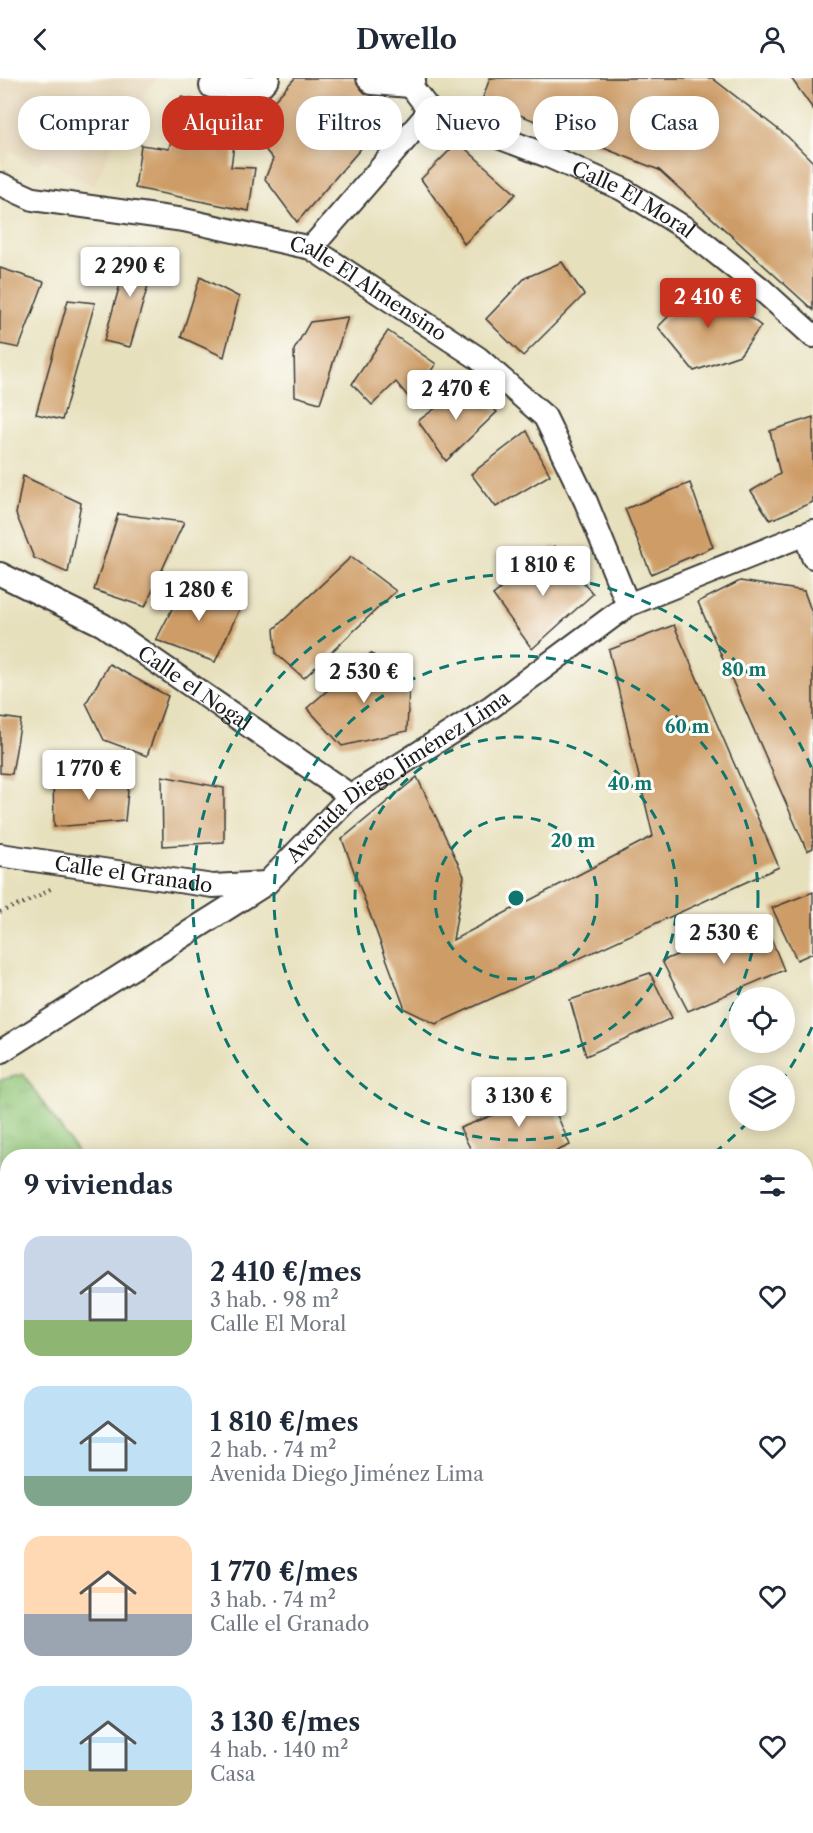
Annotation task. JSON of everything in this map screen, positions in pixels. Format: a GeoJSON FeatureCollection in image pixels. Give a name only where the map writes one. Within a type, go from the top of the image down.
{"type":"FeatureCollection","features":[{"type":"Feature","properties":{"kind":"street"},"geometry":{"type":"LineString","coordinates":[[211,86],[259,88],[268,78]]}},
{"type":"Feature","properties":{"kind":"street"},"geometry":{"type":"LineString","coordinates":[[368,78],[372,83],[413,82],[421,96]]}},
{"type":"Feature","properties":{"kind":"street"},"geometry":{"type":"LineString","coordinates":[[311,248],[414,129]]}},
{"type":"Feature","properties":{"kind":"street","name":"Calle El Moral"},"geometry":{"type":"LineString","coordinates":[[521,146],[622,189],[685,228],[760,288],[813,336]]}},
{"type":"Feature","properties":{"kind":"street","name":"Calle El Almensino"},"geometry":{"type":"LineString","coordinates":[[0,184],[33,199],[184,220],[311,248],[478,358],[545,417],[586,502],[628,605]]}},
{"type":"Feature","properties":{"kind":"street"},"geometry":{"type":"LineString","coordinates":[[809,533],[813,557]]}},
{"type":"Feature","properties":{"kind":"street","name":"Avenida Diego Jiménez Lima"},"geometry":{"type":"LineString","coordinates":[[0,1052],[267,883],[351,796],[491,707],[628,605],[809,533]]}},
{"type":"Feature","properties":{"kind":"street","name":"Calle el Nogal"},"geometry":{"type":"LineString","coordinates":[[0,574],[103,625],[351,796]]}},
{"type":"Feature","properties":{"kind":"street","name":"Calle el Granado"},"geometry":{"type":"LineString","coordinates":[[0,855],[213,886],[267,883]]}},
{"type":"Feature","properties":{"kind":"path"},"geometry":{"type":"LineString","coordinates":[[0,912],[51,890],[61,882],[70,866]]}},
{"type":"Feature","properties":{"kind":"shaded area"},"geometry":{"type":"Polygon","coordinates":[[[0,78],[157,78],[144,96],[18,96],[18,150],[110,150],[94,186],[43,159],[38,166],[10,151],[3,164],[0,163],[0,78]]]}},
{"type":"Feature","properties":{"kind":"green space"},"geometry":{"type":"Polygon","coordinates":[[[23,1074],[75,1149],[0,1149],[0,1080],[23,1074]]]}},
{"type":"Feature","properties":{"kind":"building"},"geometry":{"type":"Polygon","coordinates":[[[295,78],[355,78],[372,96],[296,96],[296,150],[360,150],[297,222],[265,179],[273,159],[266,150],[284,150],[284,96],[278,96],[295,78]]]}},
{"type":"Feature","properties":{"kind":"building"},"geometry":{"type":"Polygon","coordinates":[[[490,78],[712,78],[788,137],[813,162],[813,310],[659,170],[608,150],[618,150],[618,96],[533,96],[533,120],[521,115],[521,96],[483,96],[490,78]]]}},
{"type":"Feature","properties":{"kind":"building"},"geometry":{"type":"Polygon","coordinates":[[[791,78],[813,78],[813,109],[791,78]]]}},
{"type":"Feature","properties":{"kind":"building"},"geometry":{"type":"Polygon","coordinates":[[[150,146],[162,148],[162,150],[233,150],[231,167],[255,168],[249,211],[135,188],[140,150],[150,150],[150,146]]]}},
{"type":"Feature","properties":{"kind":"building"},"geometry":{"type":"Polygon","coordinates":[[[450,150],[467,150],[516,194],[464,244],[453,224],[421,179],[450,150]]]}},
{"type":"Feature","properties":{"kind":"building"},"geometry":{"type":"Polygon","coordinates":[[[130,249],[156,258],[130,347],[104,341],[130,249]]]}},
{"type":"Feature","properties":{"kind":"building"},"geometry":{"type":"Polygon","coordinates":[[[562,262],[584,295],[523,356],[486,319],[525,278],[562,262]]]}},
{"type":"Feature","properties":{"kind":"building"},"geometry":{"type":"Polygon","coordinates":[[[0,268],[44,282],[19,348],[0,344],[0,268]]]}},
{"type":"Feature","properties":{"kind":"building"},"geometry":{"type":"Polygon","coordinates":[[[200,277],[239,297],[224,357],[181,337],[200,277]]]}},
{"type":"Feature","properties":{"kind":"building"},"geometry":{"type":"Polygon","coordinates":[[[703,281],[761,326],[740,355],[694,371],[658,327],[703,281]]]}},
{"type":"Feature","properties":{"kind":"building"},"geometry":{"type":"Polygon","coordinates":[[[68,300],[95,303],[62,420],[36,414],[68,300]]]}},
{"type":"Feature","properties":{"kind":"building"},"geometry":{"type":"Polygon","coordinates":[[[348,317],[320,403],[295,396],[294,350],[310,322],[348,317]]]}},
{"type":"Feature","properties":{"kind":"building"},"geometry":{"type":"Polygon","coordinates":[[[388,331],[436,364],[410,399],[396,382],[372,405],[352,384],[388,331]]]}},
{"type":"Feature","properties":{"kind":"building"},"geometry":{"type":"Polygon","coordinates":[[[465,387],[497,412],[446,461],[418,421],[465,387]]]}},
{"type":"Feature","properties":{"kind":"building"},"geometry":{"type":"Polygon","coordinates":[[[813,417],[813,502],[770,520],[751,491],[780,474],[770,431],[813,417]]]}},
{"type":"Feature","properties":{"kind":"building"},"geometry":{"type":"Polygon","coordinates":[[[527,431],[550,475],[496,507],[471,474],[527,431]]]}},
{"type":"Feature","properties":{"kind":"building"},"geometry":{"type":"Polygon","coordinates":[[[23,476],[81,503],[68,573],[34,558],[16,514],[23,476]]]}},
{"type":"Feature","properties":{"kind":"building"},"geometry":{"type":"Polygon","coordinates":[[[690,483],[713,547],[651,574],[625,509],[690,483]]]}},
{"type":"Feature","properties":{"kind":"building"},"geometry":{"type":"Polygon","coordinates":[[[118,514],[184,522],[145,607],[94,590],[118,514]]]}},
{"type":"Feature","properties":{"kind":"building"},"geometry":{"type":"Polygon","coordinates":[[[554,546],[593,594],[532,649],[493,595],[554,546]]]}},
{"type":"Feature","properties":{"kind":"building"},"geometry":{"type":"Polygon","coordinates":[[[351,557],[396,591],[304,678],[276,654],[274,629],[351,557]]]}},
{"type":"Feature","properties":{"kind":"building"},"geometry":{"type":"Polygon","coordinates":[[[187,580],[240,608],[215,662],[156,640],[187,580]]]}},
{"type":"Feature","properties":{"kind":"building"},"geometry":{"type":"Polygon","coordinates":[[[740,581],[804,591],[813,616],[813,848],[807,851],[698,602],[740,581]]]}},
{"type":"Feature","properties":{"kind":"building"},"geometry":{"type":"Polygon","coordinates":[[[674,625],[779,867],[436,1024],[405,1009],[342,839],[417,777],[464,876],[453,940],[653,836],[609,650],[674,625]]]}},
{"type":"Feature","properties":{"kind":"building"},"geometry":{"type":"Polygon","coordinates":[[[371,653],[409,686],[407,731],[342,746],[307,708],[371,653]]]}},
{"type":"Feature","properties":{"kind":"building"},"geometry":{"type":"Polygon","coordinates":[[[109,664],[168,696],[147,756],[104,740],[86,703],[109,664]]]}},
{"type":"Feature","properties":{"kind":"building"},"geometry":{"type":"Polygon","coordinates":[[[0,717],[21,720],[12,774],[0,773],[0,717]]]}},
{"type":"Feature","properties":{"kind":"building"},"geometry":{"type":"Polygon","coordinates":[[[53,775],[129,781],[125,821],[54,827],[53,775]]]}},
{"type":"Feature","properties":{"kind":"building"},"geometry":{"type":"Polygon","coordinates":[[[162,776],[224,788],[224,842],[163,846],[162,776]]]}},
{"type":"Feature","properties":{"kind":"building"},"geometry":{"type":"Polygon","coordinates":[[[813,892],[813,953],[797,960],[772,908],[813,892]]]}},
{"type":"Feature","properties":{"kind":"building"},"geometry":{"type":"Polygon","coordinates":[[[763,919],[784,970],[744,987],[729,987],[729,993],[688,1011],[662,961],[763,919]]]}},
{"type":"Feature","properties":{"kind":"building"},"geometry":{"type":"Polygon","coordinates":[[[650,973],[672,1018],[586,1056],[570,1000],[650,973]]]}},
{"type":"Feature","properties":{"kind":"building"},"geometry":{"type":"Polygon","coordinates":[[[544,1085],[570,1145],[561,1149],[470,1149],[460,1128],[506,1110],[502,1097],[544,1085]]]}}]}
